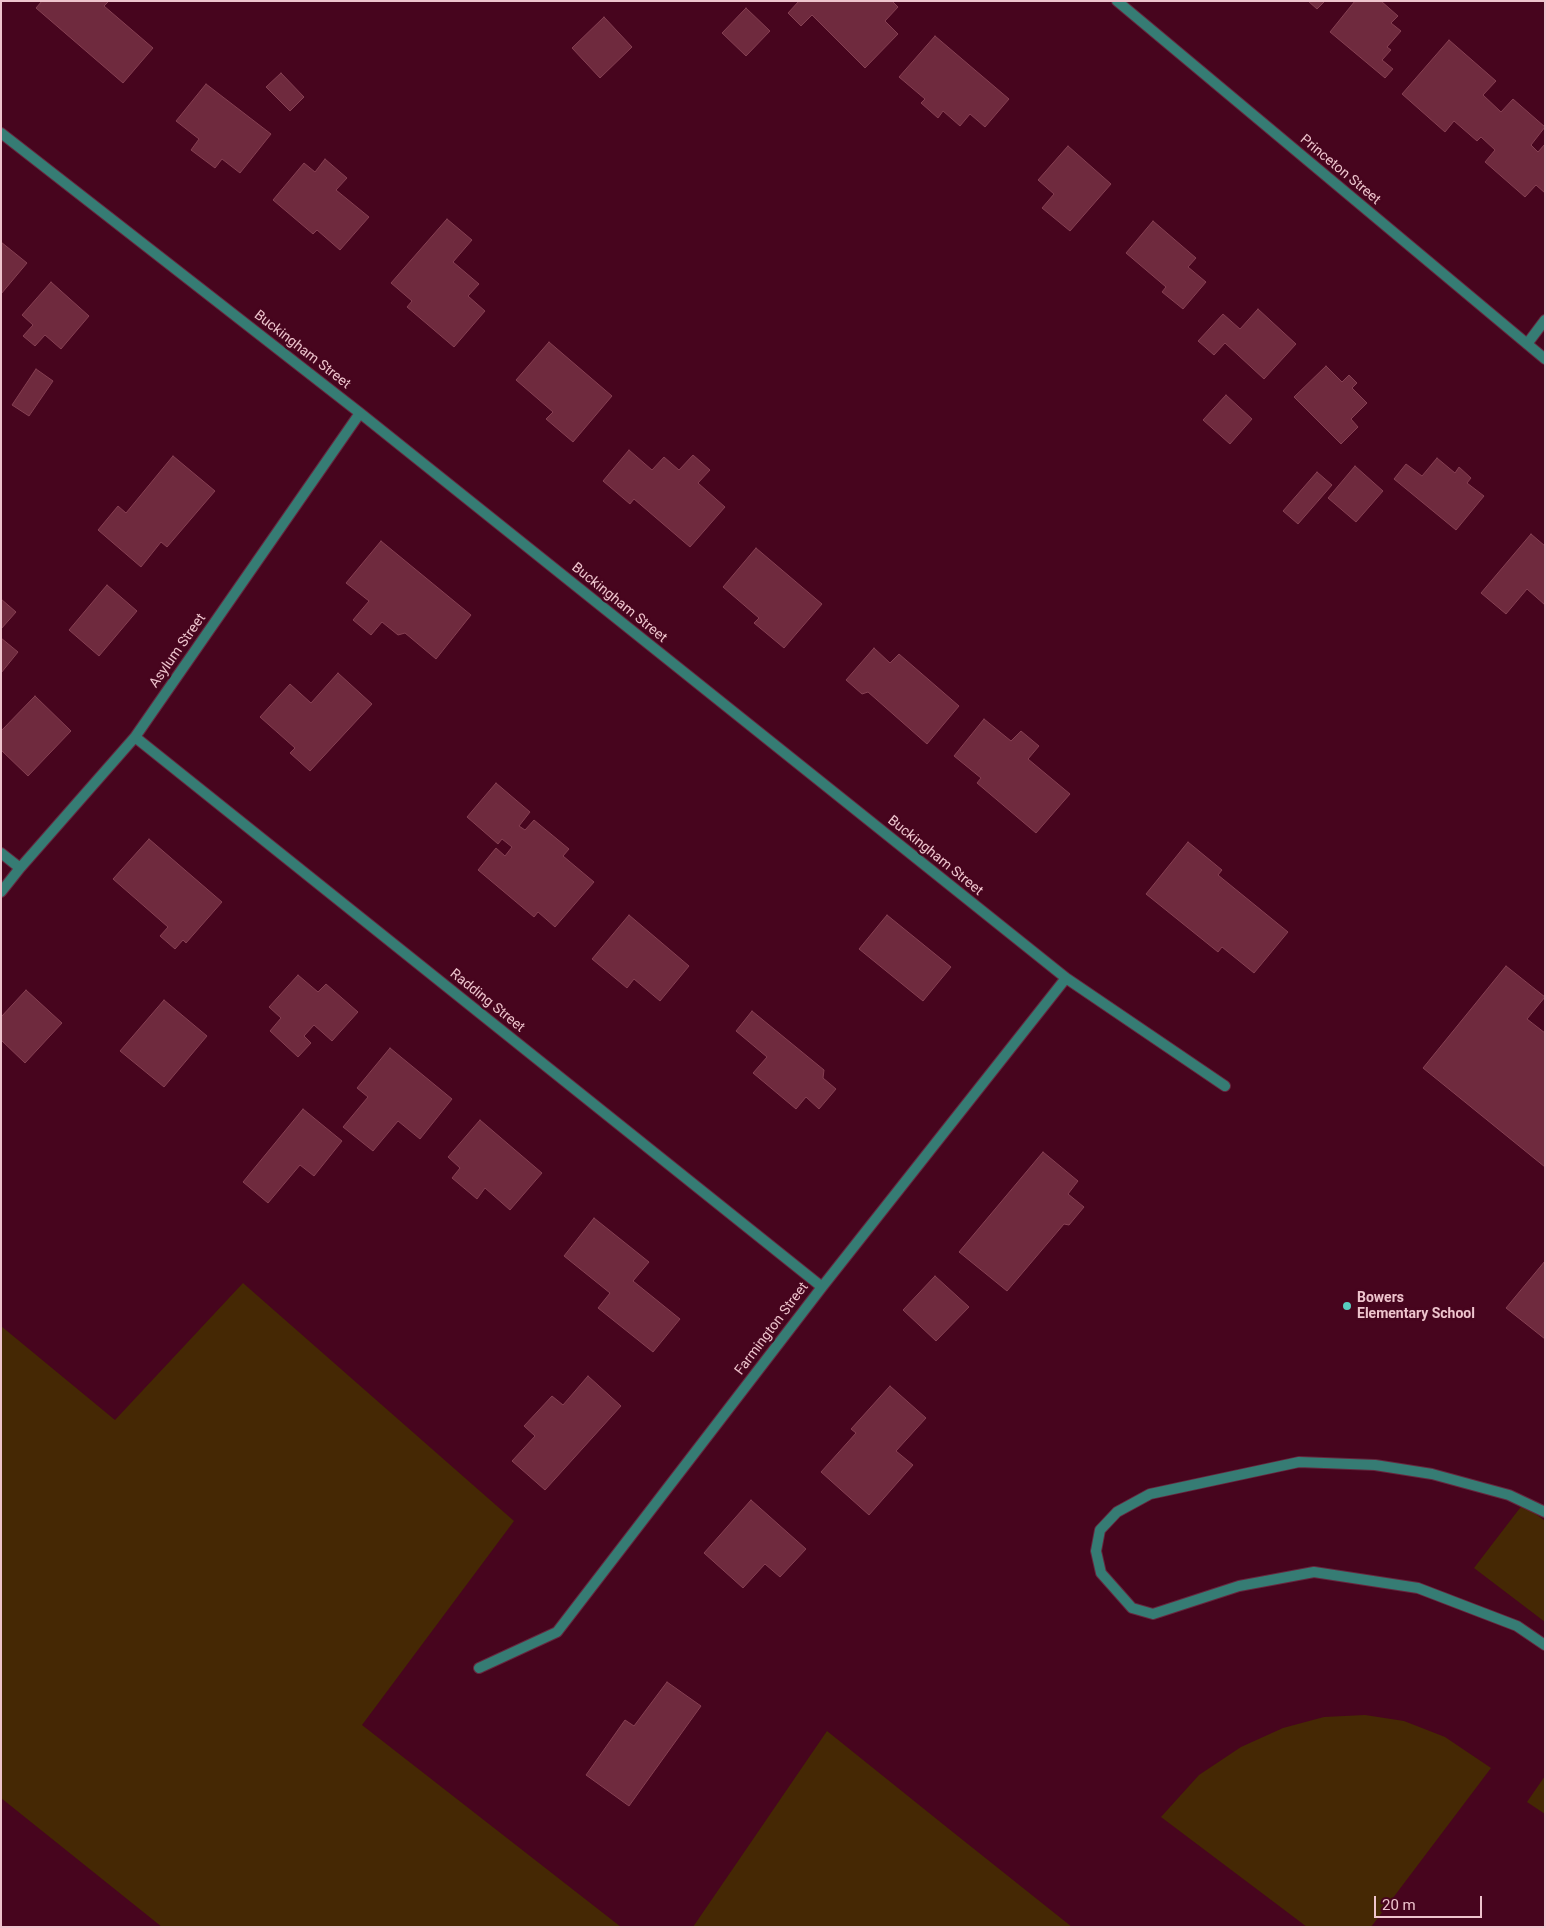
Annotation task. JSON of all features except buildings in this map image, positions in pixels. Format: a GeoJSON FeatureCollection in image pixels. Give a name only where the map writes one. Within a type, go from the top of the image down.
{"type":"FeatureCollection","features":[{"type":"Feature","properties":{"kind":"street","name":"Princeton Street"},"geometry":{"type":"LineString","coordinates":[[1117,1],[1545,359]]}},
{"type":"Feature","properties":{"kind":"street","name":"Buckingham Street"},"geometry":{"type":"LineString","coordinates":[[1,133],[360,413],[1066,978],[1224,1086]]}},
{"type":"Feature","properties":{"kind":"street"},"geometry":{"type":"LineString","coordinates":[[1527,344],[1545,320]]}},
{"type":"Feature","properties":{"kind":"street","name":"Asylum Street"},"geometry":{"type":"LineString","coordinates":[[1,892],[135,736],[360,413]]}},
{"type":"Feature","properties":{"kind":"street","name":"Radding Street"},"geometry":{"type":"LineString","coordinates":[[135,736],[822,1287]]}},
{"type":"Feature","properties":{"kind":"street"},"geometry":{"type":"LineString","coordinates":[[1,853],[20,868]]}},
{"type":"Feature","properties":{"kind":"street","name":"Farmington Street"},"geometry":{"type":"LineString","coordinates":[[479,1668],[558,1632],[822,1287],[1066,978]]}},
{"type":"Feature","properties":{"kind":"street"},"geometry":{"type":"LineString","coordinates":[[1545,1512],[1510,1495],[1432,1474],[1375,1464],[1300,1462],[1150,1494],[1117,1512],[1100,1530],[1096,1551],[1101,1573],[1132,1608],[1153,1614],[1239,1586],[1314,1572],[1418,1588],[1517,1626],[1545,1645]]}},
{"type":"Feature","properties":{"kind":"shaded area"},"geometry":{"type":"Polygon","coordinates":[[[243,1283],[514,1521],[362,1725],[621,1927],[162,1927],[1,1798],[1,1326],[115,1420],[243,1283]]]}},
{"type":"Feature","properties":{"kind":"shaded area"},"geometry":{"type":"Polygon","coordinates":[[[1523,1504],[1545,1521],[1545,1622],[1474,1568],[1523,1504]]]}},
{"type":"Feature","properties":{"kind":"shaded area"},"geometry":{"type":"Polygon","coordinates":[[[1365,1715],[1404,1721],[1445,1737],[1491,1768],[1371,1927],[1307,1927],[1161,1817],[1199,1775],[1241,1747],[1283,1728],[1324,1717],[1365,1715]]]}},
{"type":"Feature","properties":{"kind":"shaded area"},"geometry":{"type":"Polygon","coordinates":[[[827,1731],[949,1829],[1072,1927],[693,1927],[827,1731]]]}},
{"type":"Feature","properties":{"kind":"shaded area"},"geometry":{"type":"Polygon","coordinates":[[[1545,1776],[1545,1814],[1527,1802],[1545,1776]]]}},
{"type":"Feature","properties":{"kind":"place","name":"Bowers Elementary School"},"geometry":{"type":"Point","coordinates":[1347,1306]}}]}
